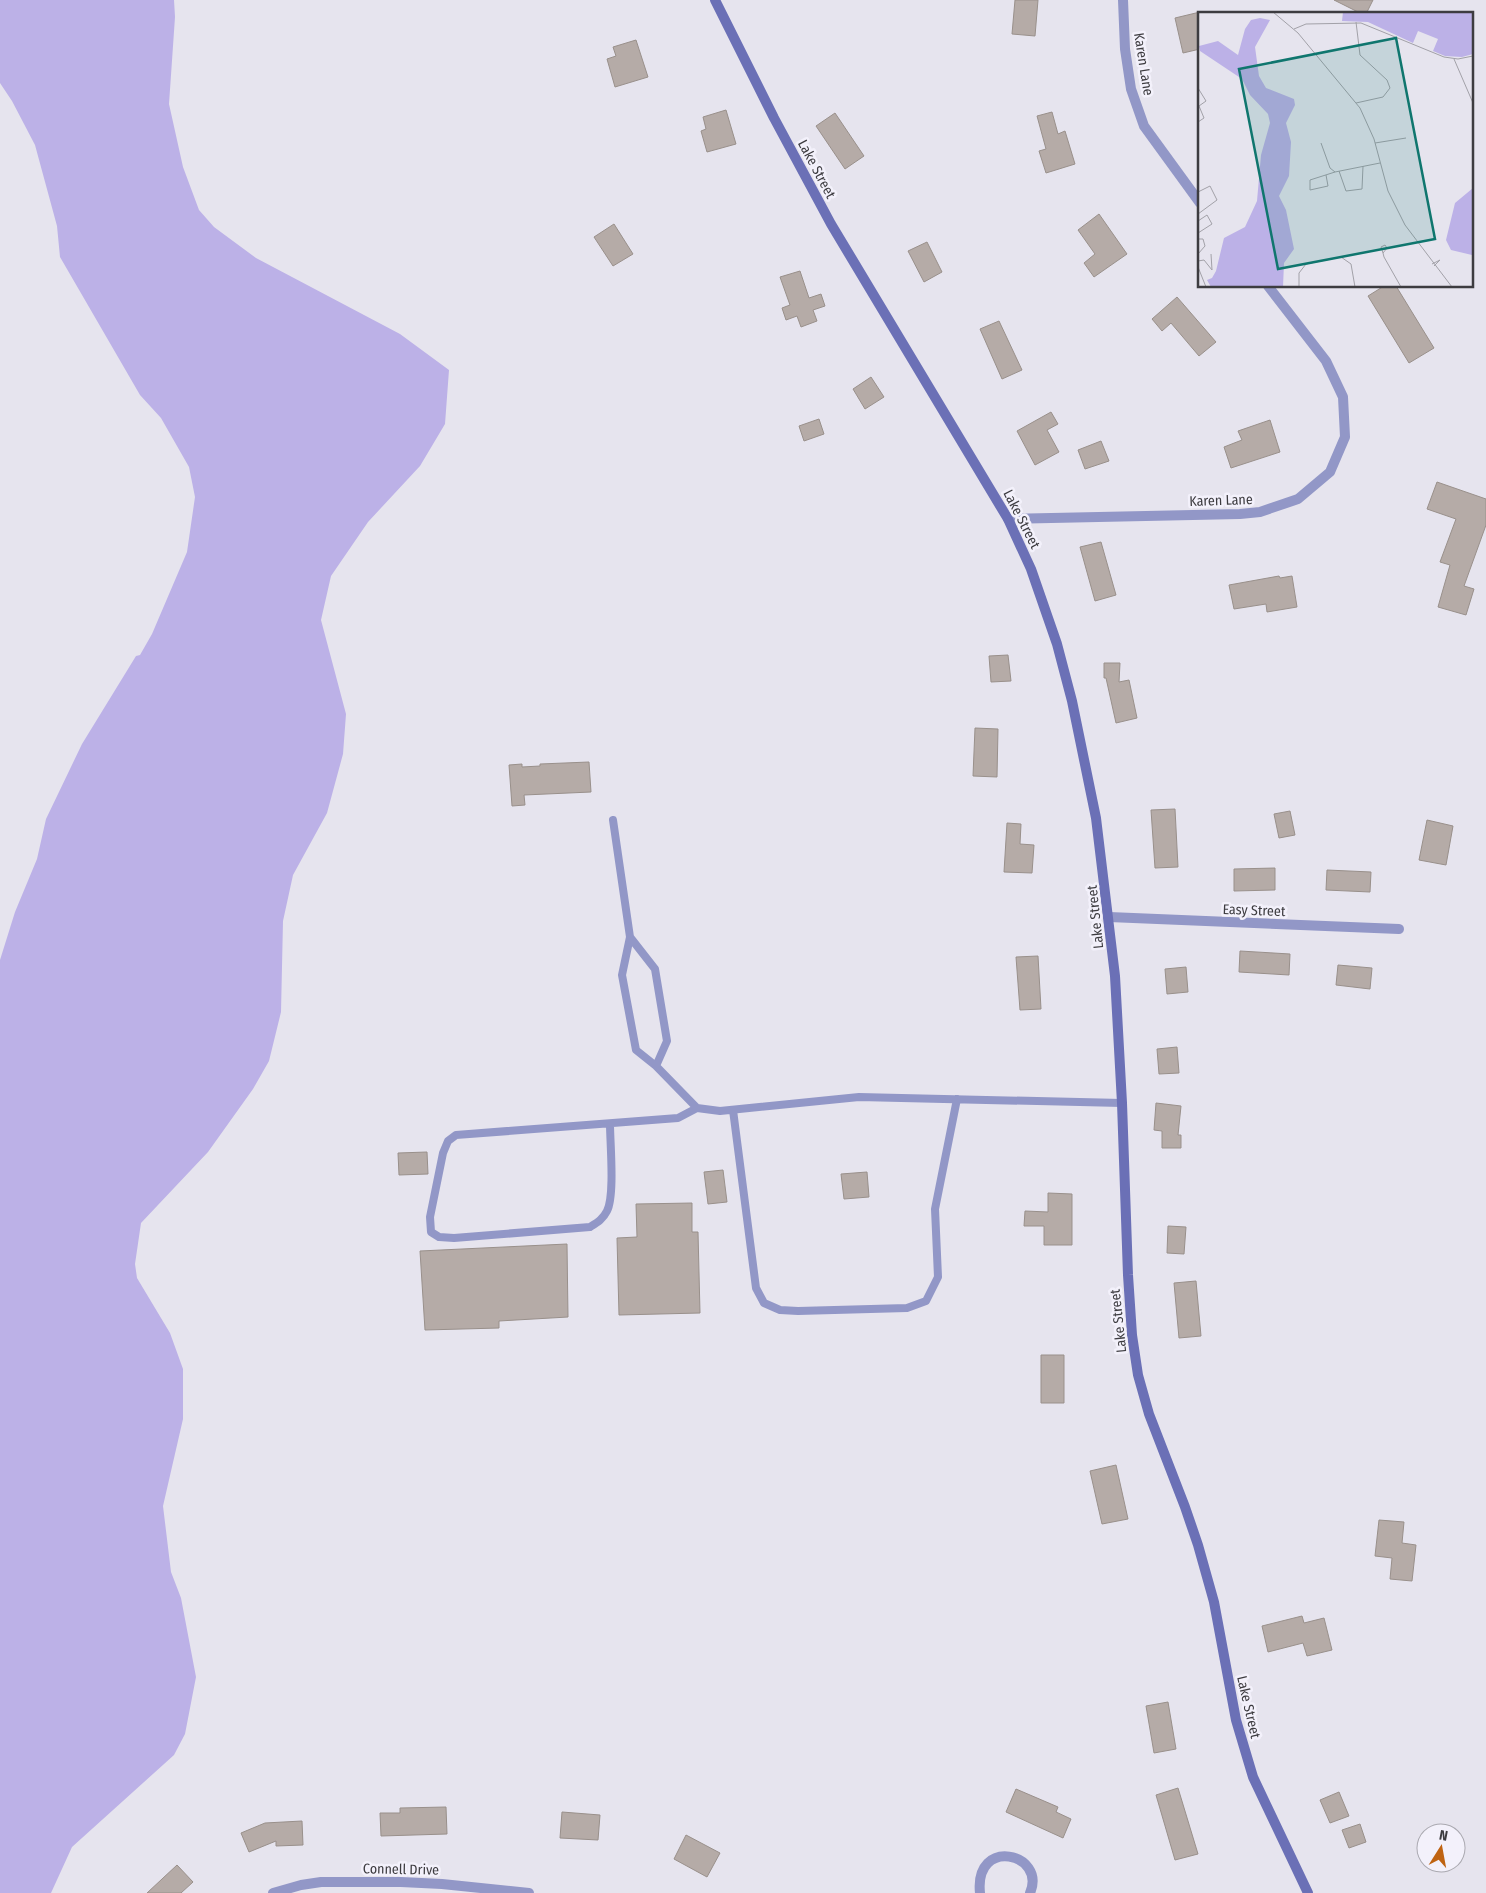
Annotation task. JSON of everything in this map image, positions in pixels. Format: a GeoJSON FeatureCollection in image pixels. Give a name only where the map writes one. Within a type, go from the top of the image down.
{"type":"FeatureCollection","features":[{"type":"Feature","properties":{"kind":"street","name":"Lake Street"},"geometry":{"type":"LineString","coordinates":[[715,0],[774,118],[831,224],[1008,519],[1031,569],[1057,644],[1072,701],[1096,818],[1116,986],[1128,1275],[1132,1335],[1138,1375],[1149,1414],[1198,1544],[1214,1602],[1236,1720],[1253,1777],[1308,1893]]}},
{"type":"Feature","properties":{"kind":"street","name":"Karen Lane"},"geometry":{"type":"LineString","coordinates":[[1124,0],[1125,49],[1131,89],[1144,126],[1198,200]]}},
{"type":"Feature","properties":{"kind":"street","name":"Karen Lane"},"geometry":{"type":"LineString","coordinates":[[1008,519],[1260,512],[1298,499],[1330,472],[1345,437],[1343,397],[1326,361],[1270,288]]}},
{"type":"Feature","properties":{"kind":"street","name":"Easy Street"},"geometry":{"type":"LineString","coordinates":[[1108,917],[1399,929]]}},
{"type":"Feature","properties":{"kind":"street"},"geometry":{"type":"LineString","coordinates":[[980,1893],[980,1877],[984,1867],[997,1858],[1007,1856],[1022,1861],[1029,1869],[1033,1879],[1030,1893]]}},
{"type":"Feature","properties":{"kind":"street","name":"Connell Drive"},"geometry":{"type":"LineString","coordinates":[[273,1893],[301,1884],[321,1882],[401,1882],[442,1884],[529,1893]]}},
{"type":"Feature","properties":{"kind":"lane"},"geometry":{"type":"LineString","coordinates":[[613,820],[630,937],[622,975],[636,1050],[656,1066],[697,1108]]}},
{"type":"Feature","properties":{"kind":"lane"},"geometry":{"type":"LineString","coordinates":[[630,937],[655,969],[667,1041],[656,1066]]}},
{"type":"Feature","properties":{"kind":"lane"},"geometry":{"type":"LineString","coordinates":[[610,1124],[610,1192],[608,1209],[601,1221],[590,1227],[454,1238],[440,1237],[431,1232],[430,1217],[443,1153],[448,1141],[456,1135],[678,1118],[697,1108],[720,1111],[859,1097],[1122,1103]]}},
{"type":"Feature","properties":{"kind":"lane"},"geometry":{"type":"LineString","coordinates":[[733,1110],[756,1288],[764,1303],[780,1310],[798,1311],[907,1308],[926,1301],[938,1277],[935,1209],[957,1099]]}},
{"type":"Feature","properties":{"kind":"shaded area"},"geometry":{"type":"Polygon","coordinates":[[[0,0],[174,0],[175,17],[169,104],[183,167],[199,210],[214,227],[256,258],[400,334],[449,370],[445,424],[420,466],[368,522],[331,576],[321,620],[346,714],[343,754],[327,813],[293,875],[283,921],[281,1012],[269,1061],[253,1089],[208,1152],[141,1223],[135,1264],[137,1278],[170,1333],[183,1369],[183,1419],[163,1506],[171,1572],[181,1598],[196,1677],[185,1734],[174,1755],[72,1847],[51,1893],[0,1893],[0,960],[15,912],[37,859],[46,819],[82,744],[136,656],[140,655],[152,634],[187,552],[195,497],[189,467],[161,418],[140,395],[60,257],[57,226],[35,145],[12,101],[0,83],[0,0]]]}},
{"type":"Feature","properties":{"kind":"building"},"geometry":{"type":"Polygon","coordinates":[[[1015,0],[1038,0],[1035,36],[1012,34],[1015,0]]]}},
{"type":"Feature","properties":{"kind":"building"},"geometry":{"type":"Polygon","coordinates":[[[1334,0],[1373,0],[1367,12],[1358,12],[1334,0]]]}},
{"type":"Feature","properties":{"kind":"building"},"geometry":{"type":"Polygon","coordinates":[[[1198,12],[1198,49],[1183,53],[1175,18],[1198,12]]]}},
{"type":"Feature","properties":{"kind":"building"},"geometry":{"type":"Polygon","coordinates":[[[636,40],[648,77],[615,87],[607,59],[616,56],[613,47],[636,40]]]}},
{"type":"Feature","properties":{"kind":"building"},"geometry":{"type":"Polygon","coordinates":[[[726,110],[736,144],[707,152],[701,131],[706,129],[703,117],[726,110]]]}},
{"type":"Feature","properties":{"kind":"building"},"geometry":{"type":"Polygon","coordinates":[[[1052,112],[1058,134],[1065,131],[1075,164],[1046,173],[1039,151],[1046,149],[1037,116],[1052,112]]]}},
{"type":"Feature","properties":{"kind":"building"},"geometry":{"type":"Polygon","coordinates":[[[835,113],[864,156],[845,169],[816,126],[835,113]]]}},
{"type":"Feature","properties":{"kind":"building"},"geometry":{"type":"Polygon","coordinates":[[[1099,214],[1127,254],[1094,277],[1084,263],[1095,254],[1078,230],[1099,214]]]}},
{"type":"Feature","properties":{"kind":"building"},"geometry":{"type":"Polygon","coordinates":[[[614,224],[633,254],[613,266],[594,237],[614,224]]]}},
{"type":"Feature","properties":{"kind":"building"},"geometry":{"type":"Polygon","coordinates":[[[927,242],[942,272],[924,282],[908,251],[927,242]]]}},
{"type":"Feature","properties":{"kind":"building"},"geometry":{"type":"Polygon","coordinates":[[[800,271],[809,298],[821,294],[825,306],[813,310],[817,321],[801,327],[797,316],[786,320],[782,308],[790,305],[780,277],[800,271]]]}},
{"type":"Feature","properties":{"kind":"building"},"geometry":{"type":"Polygon","coordinates":[[[1381,288],[1397,288],[1434,348],[1409,363],[1368,296],[1381,288]]]}},
{"type":"Feature","properties":{"kind":"building"},"geometry":{"type":"Polygon","coordinates":[[[1177,297],[1216,342],[1199,356],[1171,323],[1162,331],[1152,319],[1177,297]]]}},
{"type":"Feature","properties":{"kind":"building"},"geometry":{"type":"Polygon","coordinates":[[[999,321],[1022,370],[1002,379],[980,329],[999,321]]]}},
{"type":"Feature","properties":{"kind":"building"},"geometry":{"type":"Polygon","coordinates":[[[871,377],[884,397],[865,409],[853,389],[871,377]]]}},
{"type":"Feature","properties":{"kind":"building"},"geometry":{"type":"Polygon","coordinates":[[[1051,412],[1058,424],[1047,430],[1059,452],[1035,465],[1017,431],[1051,412]]]}},
{"type":"Feature","properties":{"kind":"building"},"geometry":{"type":"Polygon","coordinates":[[[819,419],[824,434],[804,441],[799,426],[819,419]]]}},
{"type":"Feature","properties":{"kind":"building"},"geometry":{"type":"Polygon","coordinates":[[[1270,420],[1280,452],[1231,468],[1224,447],[1242,440],[1238,431],[1270,420]]]}},
{"type":"Feature","properties":{"kind":"building"},"geometry":{"type":"Polygon","coordinates":[[[1101,441],[1109,461],[1085,469],[1078,450],[1101,441]]]}},
{"type":"Feature","properties":{"kind":"building"},"geometry":{"type":"Polygon","coordinates":[[[1437,482],[1486,499],[1486,525],[1464,586],[1474,589],[1466,615],[1438,607],[1450,565],[1440,562],[1456,519],[1427,509],[1437,482]]]}},
{"type":"Feature","properties":{"kind":"building"},"geometry":{"type":"Polygon","coordinates":[[[1101,542],[1116,595],[1095,601],[1080,547],[1101,542]]]}},
{"type":"Feature","properties":{"kind":"building"},"geometry":{"type":"Polygon","coordinates":[[[1279,576],[1280,578],[1292,576],[1297,607],[1267,612],[1266,604],[1234,609],[1229,585],[1279,576]]]}},
{"type":"Feature","properties":{"kind":"building"},"geometry":{"type":"Polygon","coordinates":[[[1008,655],[1011,681],[991,682],[989,656],[1008,655]]]}},
{"type":"Feature","properties":{"kind":"building"},"geometry":{"type":"Polygon","coordinates":[[[1104,663],[1120,663],[1119,682],[1129,680],[1137,718],[1116,723],[1106,678],[1104,678],[1104,663]]]}},
{"type":"Feature","properties":{"kind":"building"},"geometry":{"type":"Polygon","coordinates":[[[975,728],[998,729],[997,777],[973,776],[975,728]]]}},
{"type":"Feature","properties":{"kind":"building"},"geometry":{"type":"Polygon","coordinates":[[[589,762],[591,792],[524,795],[525,805],[512,806],[509,765],[522,764],[522,767],[540,766],[540,764],[589,762]]]}},
{"type":"Feature","properties":{"kind":"building"},"geometry":{"type":"Polygon","coordinates":[[[1175,809],[1178,867],[1155,868],[1151,810],[1175,809]]]}},
{"type":"Feature","properties":{"kind":"building"},"geometry":{"type":"Polygon","coordinates":[[[1290,811],[1295,835],[1279,838],[1274,814],[1290,811]]]}},
{"type":"Feature","properties":{"kind":"building"},"geometry":{"type":"Polygon","coordinates":[[[1427,820],[1453,826],[1446,865],[1419,860],[1427,820]]]}},
{"type":"Feature","properties":{"kind":"building"},"geometry":{"type":"Polygon","coordinates":[[[1007,823],[1021,824],[1020,844],[1034,845],[1032,873],[1004,872],[1007,823]]]}},
{"type":"Feature","properties":{"kind":"building"},"geometry":{"type":"Polygon","coordinates":[[[1275,868],[1275,890],[1234,891],[1234,869],[1275,868]]]}},
{"type":"Feature","properties":{"kind":"building"},"geometry":{"type":"Polygon","coordinates":[[[1327,870],[1371,872],[1370,892],[1326,890],[1327,870]]]}},
{"type":"Feature","properties":{"kind":"building"},"geometry":{"type":"Polygon","coordinates":[[[1240,951],[1290,954],[1289,975],[1239,972],[1240,951]]]}},
{"type":"Feature","properties":{"kind":"building"},"geometry":{"type":"Polygon","coordinates":[[[1038,956],[1041,1009],[1020,1010],[1016,957],[1038,956]]]}},
{"type":"Feature","properties":{"kind":"building"},"geometry":{"type":"Polygon","coordinates":[[[1338,965],[1372,968],[1370,989],[1336,985],[1338,965]]]}},
{"type":"Feature","properties":{"kind":"building"},"geometry":{"type":"Polygon","coordinates":[[[1186,967],[1188,992],[1167,994],[1165,969],[1186,967]]]}},
{"type":"Feature","properties":{"kind":"building"},"geometry":{"type":"Polygon","coordinates":[[[1177,1047],[1179,1073],[1159,1074],[1157,1049],[1177,1047]]]}},
{"type":"Feature","properties":{"kind":"building"},"geometry":{"type":"Polygon","coordinates":[[[1156,1103],[1181,1106],[1178,1135],[1181,1135],[1181,1148],[1162,1148],[1162,1131],[1154,1130],[1156,1103]]]}},
{"type":"Feature","properties":{"kind":"building"},"geometry":{"type":"Polygon","coordinates":[[[427,1152],[428,1174],[399,1175],[398,1153],[427,1152]]]}},
{"type":"Feature","properties":{"kind":"building"},"geometry":{"type":"Polygon","coordinates":[[[723,1170],[727,1202],[708,1204],[704,1172],[723,1170]]]}},
{"type":"Feature","properties":{"kind":"building"},"geometry":{"type":"Polygon","coordinates":[[[867,1172],[869,1197],[844,1199],[841,1174],[867,1172]]]}},
{"type":"Feature","properties":{"kind":"building"},"geometry":{"type":"Polygon","coordinates":[[[1048,1193],[1072,1194],[1072,1245],[1044,1245],[1044,1226],[1024,1226],[1025,1211],[1048,1212],[1048,1193]]]}},
{"type":"Feature","properties":{"kind":"building"},"geometry":{"type":"Polygon","coordinates":[[[692,1203],[692,1232],[698,1232],[700,1313],[619,1315],[617,1238],[637,1237],[636,1204],[692,1203]]]}},
{"type":"Feature","properties":{"kind":"building"},"geometry":{"type":"Polygon","coordinates":[[[1168,1226],[1186,1227],[1184,1254],[1167,1253],[1168,1226]]]}},
{"type":"Feature","properties":{"kind":"building"},"geometry":{"type":"Polygon","coordinates":[[[567,1244],[568,1317],[499,1321],[499,1328],[425,1330],[420,1251],[567,1244]]]}},
{"type":"Feature","properties":{"kind":"building"},"geometry":{"type":"Polygon","coordinates":[[[1196,1281],[1201,1336],[1179,1338],[1174,1283],[1196,1281]]]}},
{"type":"Feature","properties":{"kind":"building"},"geometry":{"type":"Polygon","coordinates":[[[1041,1355],[1064,1355],[1064,1403],[1041,1403],[1041,1355]]]}},
{"type":"Feature","properties":{"kind":"building"},"geometry":{"type":"Polygon","coordinates":[[[1116,1465],[1128,1519],[1102,1524],[1090,1471],[1116,1465]]]}},
{"type":"Feature","properties":{"kind":"building"},"geometry":{"type":"Polygon","coordinates":[[[1379,1520],[1404,1522],[1402,1543],[1416,1545],[1412,1581],[1390,1579],[1392,1558],[1375,1556],[1379,1520]]]}},
{"type":"Feature","properties":{"kind":"building"},"geometry":{"type":"Polygon","coordinates":[[[1302,1616],[1304,1623],[1324,1618],[1332,1650],[1307,1656],[1303,1643],[1268,1652],[1262,1626],[1302,1616]]]}},
{"type":"Feature","properties":{"kind":"building"},"geometry":{"type":"Polygon","coordinates":[[[1168,1702],[1176,1749],[1154,1753],[1146,1706],[1168,1702]]]}},
{"type":"Feature","properties":{"kind":"building"},"geometry":{"type":"Polygon","coordinates":[[[1178,1788],[1198,1854],[1175,1860],[1156,1795],[1178,1788]]]}},
{"type":"Feature","properties":{"kind":"building"},"geometry":{"type":"Polygon","coordinates":[[[1016,1789],[1058,1807],[1056,1812],[1071,1819],[1063,1838],[1006,1812],[1016,1789]]]}},
{"type":"Feature","properties":{"kind":"building"},"geometry":{"type":"Polygon","coordinates":[[[1339,1792],[1349,1816],[1330,1823],[1320,1800],[1339,1792]]]}},
{"type":"Feature","properties":{"kind":"building"},"geometry":{"type":"Polygon","coordinates":[[[446,1807],[447,1834],[381,1836],[380,1813],[400,1813],[400,1808],[446,1807]]]}},
{"type":"Feature","properties":{"kind":"building"},"geometry":{"type":"Polygon","coordinates":[[[562,1812],[600,1815],[598,1840],[560,1838],[562,1812]]]}},
{"type":"Feature","properties":{"kind":"building"},"geometry":{"type":"Polygon","coordinates":[[[302,1821],[303,1845],[276,1846],[276,1841],[249,1852],[241,1833],[265,1823],[302,1821]]]}},
{"type":"Feature","properties":{"kind":"building"},"geometry":{"type":"Polygon","coordinates":[[[1360,1824],[1366,1842],[1349,1848],[1342,1830],[1360,1824]]]}},
{"type":"Feature","properties":{"kind":"building"},"geometry":{"type":"Polygon","coordinates":[[[686,1835],[720,1853],[707,1877],[674,1859],[686,1835]]]}},
{"type":"Feature","properties":{"kind":"building"},"geometry":{"type":"Polygon","coordinates":[[[177,1865],[193,1882],[181,1893],[147,1893],[177,1865]]]}}]}
